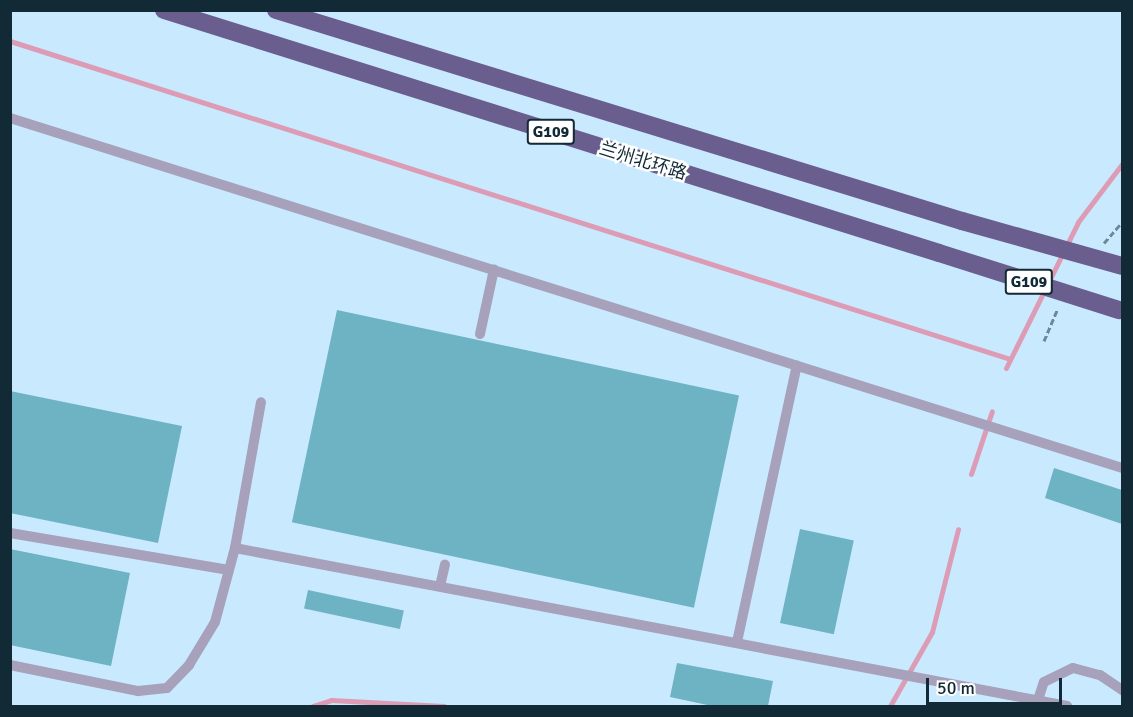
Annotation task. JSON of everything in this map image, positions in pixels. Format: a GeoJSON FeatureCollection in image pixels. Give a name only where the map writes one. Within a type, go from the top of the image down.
{"type":"FeatureCollection","features":[{"type":"Feature","properties":{"kind":"highway","name":"兰州北环路"},"geometry":{"type":"LineString","coordinates":[[164,10],[1121,311]]}},
{"type":"Feature","properties":{"kind":"highway","name":"兰州北环路"},"geometry":{"type":"LineString","coordinates":[[276,10],[962,221],[1122,266]]}},
{"type":"Feature","properties":{"kind":"lane"},"geometry":{"type":"LineString","coordinates":[[10,118],[1122,468]]}},
{"type":"Feature","properties":{"kind":"lane"},"geometry":{"type":"LineString","coordinates":[[480,334],[494,269]]}},
{"type":"Feature","properties":{"kind":"lane"},"geometry":{"type":"LineString","coordinates":[[737,642],[797,364]]}},
{"type":"Feature","properties":{"kind":"lane"},"geometry":{"type":"LineString","coordinates":[[10,665],[138,691],[167,688],[189,664],[215,622],[235,548],[261,402]]}},
{"type":"Feature","properties":{"kind":"lane"},"geometry":{"type":"LineString","coordinates":[[10,532],[229,570]]}},
{"type":"Feature","properties":{"kind":"lane"},"geometry":{"type":"LineString","coordinates":[[235,548],[969,685],[1037,703],[1067,706]]}},
{"type":"Feature","properties":{"kind":"lane"},"geometry":{"type":"LineString","coordinates":[[440,586],[445,565]]}},
{"type":"Feature","properties":{"kind":"lane"},"geometry":{"type":"LineString","coordinates":[[1037,703],[1044,682],[1073,668],[1100,675],[1122,690]]}},
{"type":"Feature","properties":{"kind":"building"},"geometry":{"type":"Polygon","coordinates":[[[337,310],[739,395],[694,608],[292,522],[337,310]]]}},
{"type":"Feature","properties":{"kind":"building"},"geometry":{"type":"Polygon","coordinates":[[[10,391],[182,426],[158,543],[10,513],[10,391]]]}},
{"type":"Feature","properties":{"kind":"building"},"geometry":{"type":"Polygon","coordinates":[[[1054,468],[1122,490],[1122,524],[1045,498],[1054,468]]]}},
{"type":"Feature","properties":{"kind":"building"},"geometry":{"type":"Polygon","coordinates":[[[800,529],[854,540],[834,634],[780,623],[800,529]]]}},
{"type":"Feature","properties":{"kind":"building"},"geometry":{"type":"Polygon","coordinates":[[[10,549],[130,573],[111,666],[10,645],[10,549]]]}},
{"type":"Feature","properties":{"kind":"building"},"geometry":{"type":"Polygon","coordinates":[[[308,590],[404,610],[400,629],[304,609],[308,590]]]}},
{"type":"Feature","properties":{"kind":"building"},"geometry":{"type":"Polygon","coordinates":[[[677,663],[773,681],[768,706],[712,706],[670,697],[677,663]]]}},
{"type":"Feature","properties":{"kind":"waterway"},"geometry":{"type":"LineString","coordinates":[[10,41],[1010,359]]}},
{"type":"Feature","properties":{"kind":"waterway"},"geometry":{"type":"LineString","coordinates":[[1006,368],[1078,222],[1122,164]]}},
{"type":"Feature","properties":{"kind":"waterway"},"geometry":{"type":"LineString","coordinates":[[971,474],[992,411]]}},
{"type":"Feature","properties":{"kind":"waterway"},"geometry":{"type":"LineString","coordinates":[[890,706],[932,632],[958,529]]}},
{"type":"Feature","properties":{"kind":"waterway"},"geometry":{"type":"LineString","coordinates":[[313,706],[331,700],[444,706]]}}]}
